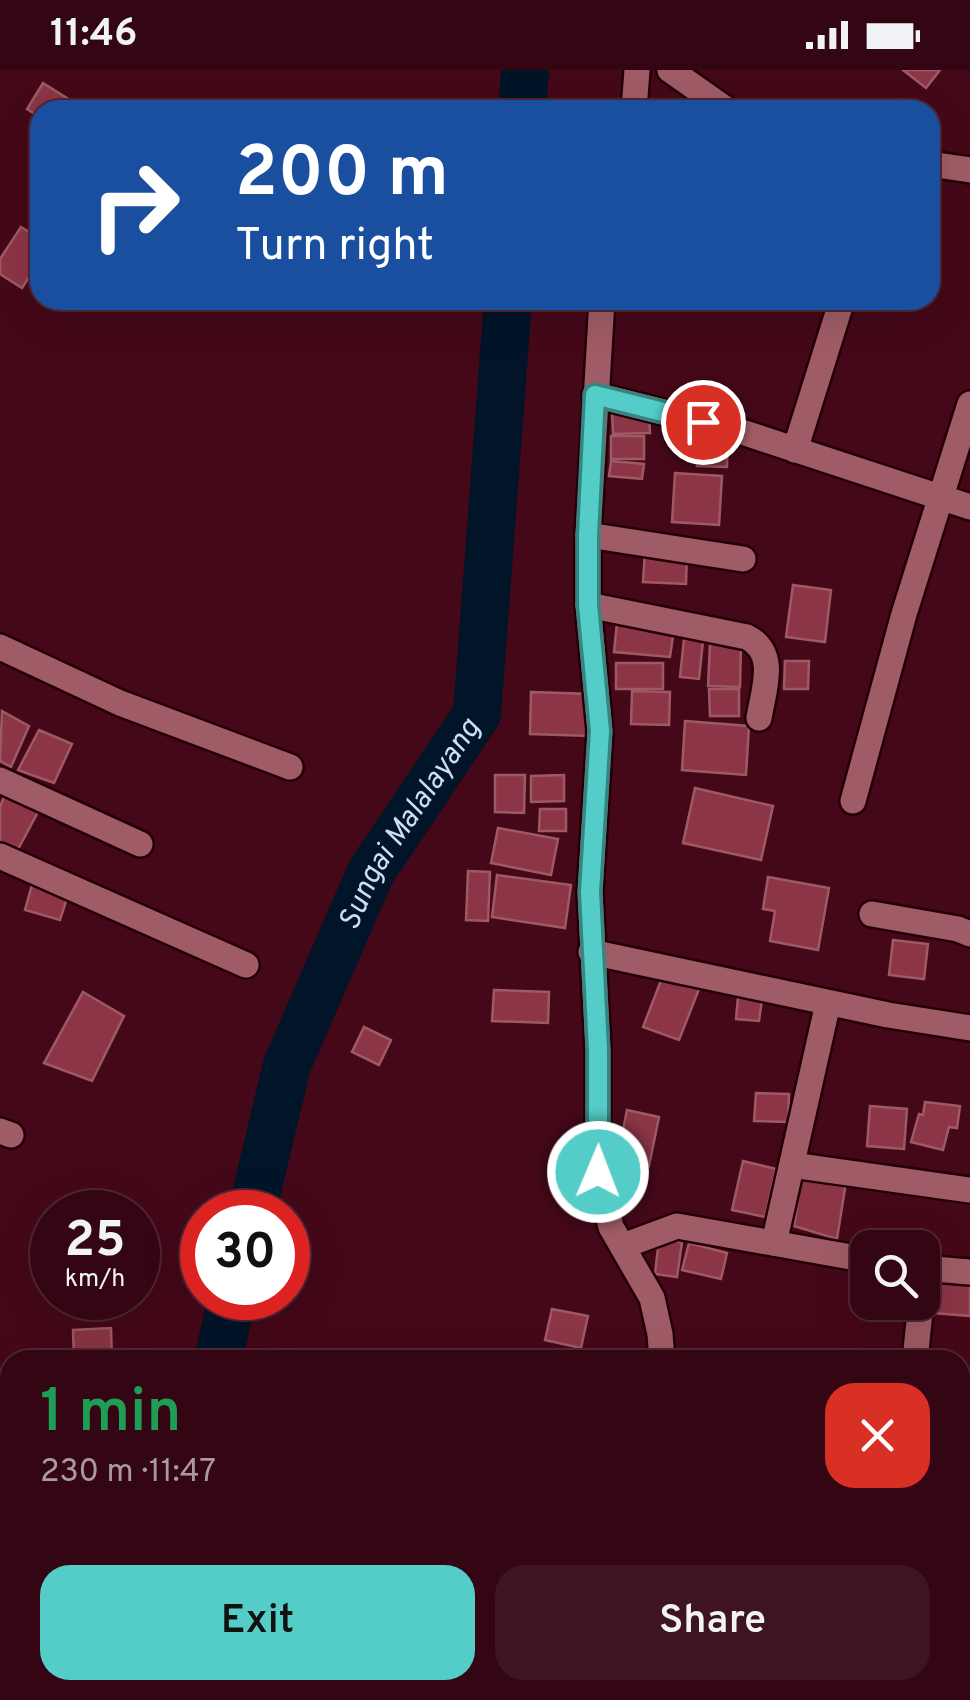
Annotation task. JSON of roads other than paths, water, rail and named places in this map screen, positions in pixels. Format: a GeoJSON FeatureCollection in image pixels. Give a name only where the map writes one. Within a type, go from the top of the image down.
{"type":"FeatureCollection","features":[{"type":"Feature","properties":{"kind":"street"},"geometry":{"type":"LineString","coordinates":[[635,100],[637,70]]}},
{"type":"Feature","properties":{"kind":"street"},"geometry":{"type":"LineString","coordinates":[[670,70],[713,100]]}},
{"type":"Feature","properties":{"kind":"street"},"geometry":{"type":"LineString","coordinates":[[940,166],[970,170]]}},
{"type":"Feature","properties":{"kind":"street"},"geometry":{"type":"LineString","coordinates":[[601,310],[588,535],[588,605],[600,731],[590,892],[598,1050],[598,1172],[611,1227],[652,1298],[661,1350]]}},
{"type":"Feature","properties":{"kind":"street"},"geometry":{"type":"LineString","coordinates":[[795,450],[839,310]]}},
{"type":"Feature","properties":{"kind":"street"},"geometry":{"type":"LineString","coordinates":[[595,395],[739,431],[970,507]]}},
{"type":"Feature","properties":{"kind":"street"},"geometry":{"type":"LineString","coordinates":[[853,801],[939,497],[970,404]]}},
{"type":"Feature","properties":{"kind":"street"},"geometry":{"type":"LineString","coordinates":[[588,535],[744,559]]}},
{"type":"Feature","properties":{"kind":"street"},"geometry":{"type":"LineString","coordinates":[[588,605],[747,636],[760,644],[766,654],[759,718]]}},
{"type":"Feature","properties":{"kind":"street"},"geometry":{"type":"LineString","coordinates":[[0,648],[120,703],[290,767]]}},
{"type":"Feature","properties":{"kind":"street"},"geometry":{"type":"LineString","coordinates":[[0,780],[140,844]]}},
{"type":"Feature","properties":{"kind":"street"},"geometry":{"type":"LineString","coordinates":[[0,856],[246,965]]}},
{"type":"Feature","properties":{"kind":"street"},"geometry":{"type":"LineString","coordinates":[[872,914],[970,934]]}},
{"type":"Feature","properties":{"kind":"street"},"geometry":{"type":"LineString","coordinates":[[591,952],[828,1003],[970,1028]]}},
{"type":"Feature","properties":{"kind":"street"},"geometry":{"type":"LineString","coordinates":[[774,1243],[828,1003]]}},
{"type":"Feature","properties":{"kind":"street"},"geometry":{"type":"LineString","coordinates":[[792,1165],[970,1190]]}},
{"type":"Feature","properties":{"kind":"street"},"geometry":{"type":"LineString","coordinates":[[623,1246],[677,1226],[850,1257]]}},
{"type":"Feature","properties":{"kind":"street"},"geometry":{"type":"LineString","coordinates":[[940,1274],[970,1272]]}},
{"type":"Feature","properties":{"kind":"street"},"geometry":{"type":"LineString","coordinates":[[916,1350],[919,1320]]}},
{"type":"Feature","properties":{"kind":"waterway","name":"Sungai Malalayang"},"geometry":{"type":"LineString","coordinates":[[523,100],[525,70]]}},
{"type":"Feature","properties":{"kind":"waterway","name":"Sungai Malalayang"},"geometry":{"type":"LineString","coordinates":[[257,1190],[287,1065],[371,872],[477,714],[507,310]]}},
{"type":"Feature","properties":{"kind":"waterway","name":"Sungai Malalayang"},"geometry":{"type":"LineString","coordinates":[[220,1350],[227,1320]]}}]}
